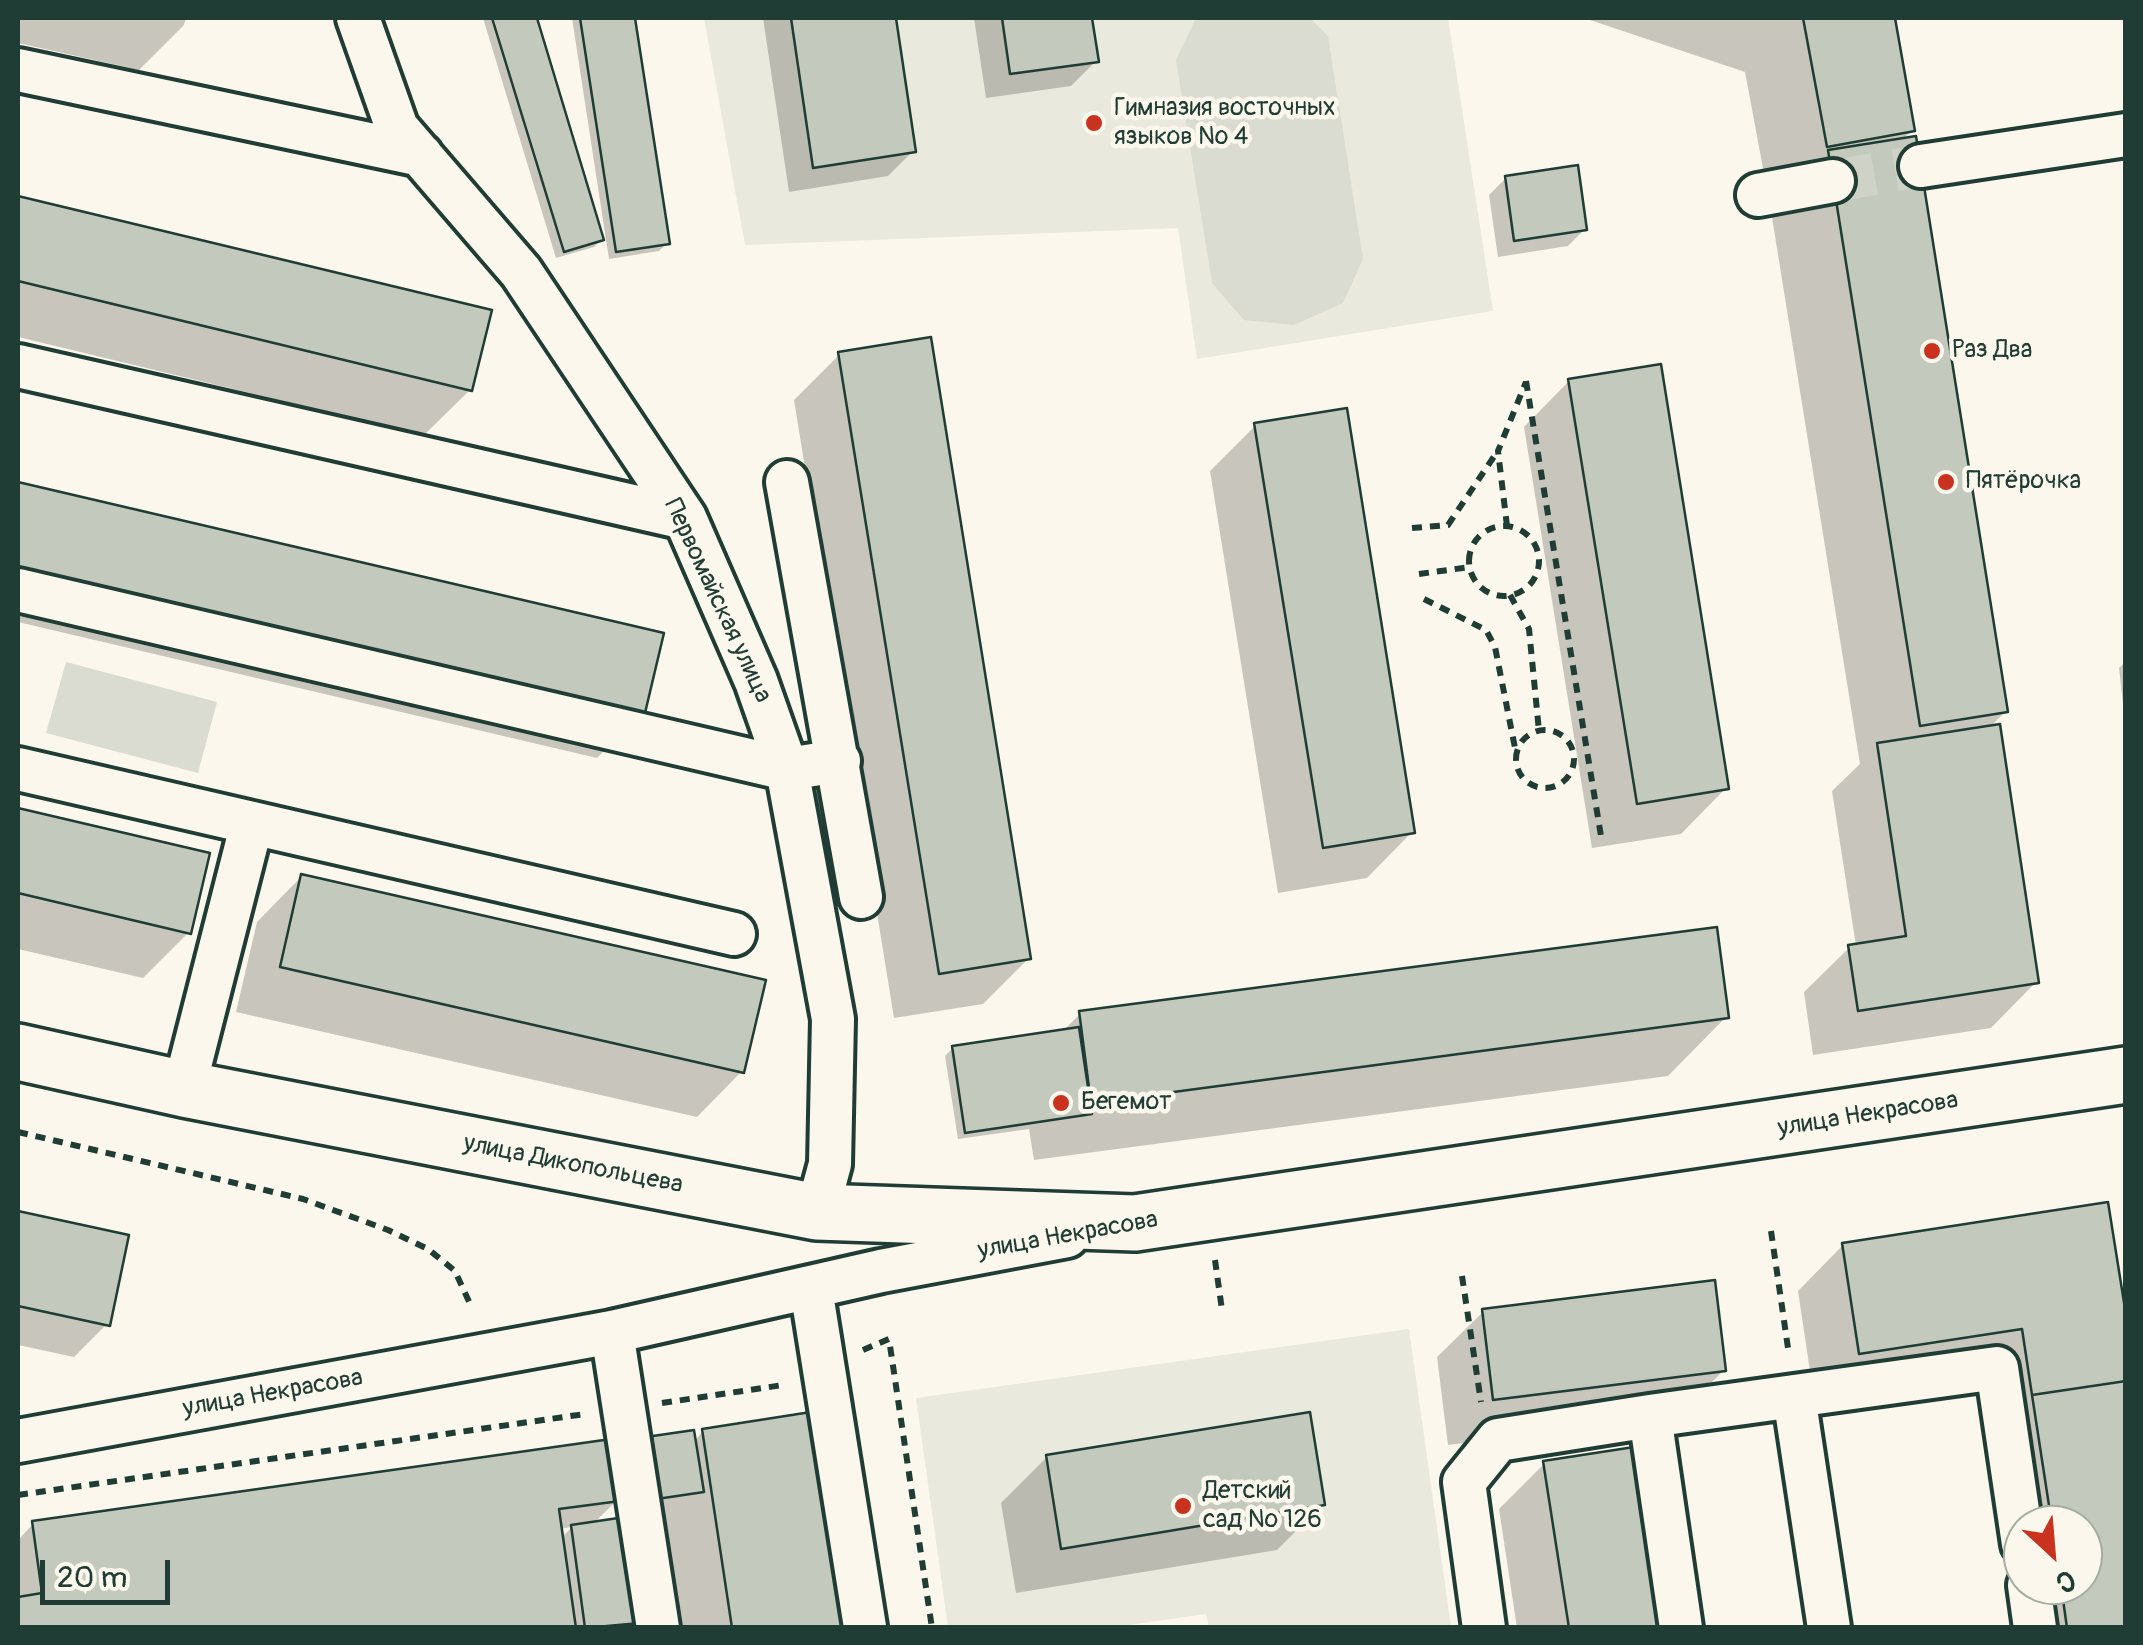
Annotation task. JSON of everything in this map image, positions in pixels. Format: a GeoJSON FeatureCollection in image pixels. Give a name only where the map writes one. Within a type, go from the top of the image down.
{"type":"FeatureCollection","features":[{"type":"Feature","properties":{"kind":"main road","name":"улица Дикопольцева"},"geometry":{"type":"LineString","coordinates":[[18,1052],[184,1089],[817,1212],[1135,1223]]}},
{"type":"Feature","properties":{"kind":"main road","name":"улица Некрасова"},"geometry":{"type":"LineString","coordinates":[[1135,1223],[2126,1075]]}},
{"type":"Feature","properties":{"kind":"street","name":"Первомайская улица"},"geometry":{"type":"LineString","coordinates":[[358,18],[396,128],[521,272],[685,518],[756,680],[786,770],[832,1019],[830,1164],[817,1212]]}},
{"type":"Feature","properties":{"kind":"street"},"geometry":{"type":"LineString","coordinates":[[18,70],[422,155]]}},
{"type":"Feature","properties":{"kind":"street"},"geometry":{"type":"LineString","coordinates":[[1921,166],[2126,135]]}},
{"type":"Feature","properties":{"kind":"street"},"geometry":{"type":"LineString","coordinates":[[1758,195],[1833,181]]}},
{"type":"Feature","properties":{"kind":"street"},"geometry":{"type":"LineString","coordinates":[[18,366],[685,518]]}},
{"type":"Feature","properties":{"kind":"street"},"geometry":{"type":"LineString","coordinates":[[787,482],[861,898]]}},
{"type":"Feature","properties":{"kind":"street"},"geometry":{"type":"LineString","coordinates":[[18,590],[786,770],[839,760]]}},
{"type":"Feature","properties":{"kind":"street"},"geometry":{"type":"LineString","coordinates":[[18,770],[734,934]]}},
{"type":"Feature","properties":{"kind":"street"},"geometry":{"type":"LineString","coordinates":[[184,1089],[252,824]]}},
{"type":"Feature","properties":{"kind":"street","name":"улица Некрасова"},"geometry":{"type":"LineString","coordinates":[[18,1441],[612,1332],[881,1271],[1135,1223]]}},
{"type":"Feature","properties":{"kind":"street"},"geometry":{"type":"LineString","coordinates":[[811,1288],[865,1627]]}},
{"type":"Feature","properties":{"kind":"street"},"geometry":{"type":"LineString","coordinates":[[612,1332],[658,1628]]}},
{"type":"Feature","properties":{"kind":"street"},"geometry":{"type":"LineString","coordinates":[[1484,1628],[1464,1482],[1498,1440],[1997,1368],[2017,1505]]}},
{"type":"Feature","properties":{"kind":"street"},"geometry":{"type":"LineString","coordinates":[[1794,1396],[1829,1628]]}},
{"type":"Feature","properties":{"kind":"street"},"geometry":{"type":"LineString","coordinates":[[1650,1416],[1681,1628]]}},
{"type":"Feature","properties":{"kind":"path"},"geometry":{"type":"LineString","coordinates":[[1412,528],[1448,525],[1498,450],[1526,381],[1601,836]]}},
{"type":"Feature","properties":{"kind":"path"},"geometry":{"type":"LineString","coordinates":[[1498,450],[1507,526]]}},
{"type":"Feature","properties":{"kind":"path"},"geometry":{"type":"LineString","coordinates":[[1507,526],[1523,530],[1535,543],[1540,559],[1536,579],[1522,593],[1510,596],[1483,590],[1470,575],[1469,554],[1476,538],[1490,528],[1507,526]]}},
{"type":"Feature","properties":{"kind":"path"},"geometry":{"type":"LineString","coordinates":[[1540,559],[1555,557]]}},
{"type":"Feature","properties":{"kind":"path"},"geometry":{"type":"LineString","coordinates":[[1419,574],[1470,567]]}},
{"type":"Feature","properties":{"kind":"path"},"geometry":{"type":"LineString","coordinates":[[1510,596],[1528,630],[1539,731]]}},
{"type":"Feature","properties":{"kind":"path"},"geometry":{"type":"LineString","coordinates":[[1424,599],[1486,630],[1495,648],[1517,770],[1527,783],[1542,789],[1559,785],[1570,774],[1574,757],[1570,744],[1560,734],[1546,729],[1522,740],[1516,753]]}},
{"type":"Feature","properties":{"kind":"path"},"geometry":{"type":"LineString","coordinates":[[1574,757],[1584,761],[1590,771]]}},
{"type":"Feature","properties":{"kind":"path"},"geometry":{"type":"LineString","coordinates":[[18,1132],[303,1199],[388,1230],[428,1249],[455,1270],[471,1306]]}},
{"type":"Feature","properties":{"kind":"path"},"geometry":{"type":"LineString","coordinates":[[1771,1230],[1794,1396]]}},
{"type":"Feature","properties":{"kind":"path"},"geometry":{"type":"LineString","coordinates":[[1462,1276],[1488,1452]]}},
{"type":"Feature","properties":{"kind":"path"},"geometry":{"type":"LineString","coordinates":[[18,1495],[787,1384],[889,1339],[932,1628]]}},
{"type":"Feature","properties":{"kind":"shaded area","name":"Гимназия восточных языков № 4"},"geometry":{"type":"Polygon","coordinates":[[[704,18],[1448,18],[1493,311],[1197,359],[1178,228],[745,245],[704,18]]]}},
{"type":"Feature","properties":{"kind":"shaded area"},"geometry":{"type":"Polygon","coordinates":[[[1196,18],[1310,18],[1328,36],[1363,259],[1343,303],[1294,325],[1244,320],[1212,283],[1176,60],[1196,18]]]}},
{"type":"Feature","properties":{"kind":"shaded area"},"geometry":{"type":"Polygon","coordinates":[[[66,662],[217,702],[198,773],[46,733],[66,662]]]}},
{"type":"Feature","properties":{"kind":"shaded area","name":"Детский сад № 126"},"geometry":{"type":"Polygon","coordinates":[[[1409,1329],[1451,1627],[1209,1627],[1206,1614],[1107,1628],[948,1627],[916,1398],[1409,1329]]]}},
{"type":"Feature","properties":{"kind":"building"},"geometry":{"type":"Polygon","coordinates":[[[492,18],[537,18],[604,240],[564,252],[492,18]]]}},
{"type":"Feature","properties":{"kind":"building"},"geometry":{"type":"Polygon","coordinates":[[[580,18],[635,18],[670,244],[616,252],[580,18]]]}},
{"type":"Feature","properties":{"kind":"building"},"geometry":{"type":"Polygon","coordinates":[[[791,18],[896,18],[916,152],[813,168],[791,18]]]}},
{"type":"Feature","properties":{"kind":"building"},"geometry":{"type":"Polygon","coordinates":[[[1002,18],[1092,18],[1099,62],[1010,74],[1002,18]]]}},
{"type":"Feature","properties":{"kind":"building"},"geometry":{"type":"Polygon","coordinates":[[[1803,18],[1895,18],[1915,131],[1827,147],[1803,18]]]}},
{"type":"Feature","properties":{"kind":"building"},"geometry":{"type":"Polygon","coordinates":[[[1916,136],[2008,712],[1920,726],[1828,150],[1916,136]]]}},
{"type":"Feature","properties":{"kind":"building"},"geometry":{"type":"Polygon","coordinates":[[[1578,165],[1587,230],[1514,241],[1505,176],[1578,165]]]}},
{"type":"Feature","properties":{"kind":"building"},"geometry":{"type":"Polygon","coordinates":[[[18,196],[492,310],[472,391],[18,281],[18,196]]]}},
{"type":"Feature","properties":{"kind":"building"},"geometry":{"type":"Polygon","coordinates":[[[931,337],[1031,959],[939,974],[838,352],[931,337]]]}},
{"type":"Feature","properties":{"kind":"building"},"geometry":{"type":"Polygon","coordinates":[[[1661,364],[1729,789],[1637,804],[1568,379],[1661,364]]]}},
{"type":"Feature","properties":{"kind":"building"},"geometry":{"type":"Polygon","coordinates":[[[1347,408],[1415,833],[1323,848],[1254,423],[1347,408]]]}},
{"type":"Feature","properties":{"kind":"building"},"geometry":{"type":"Polygon","coordinates":[[[18,482],[664,633],[645,713],[18,567],[18,482]]]}},
{"type":"Feature","properties":{"kind":"building"},"geometry":{"type":"Polygon","coordinates":[[[2000,724],[2039,983],[1858,1011],[1848,945],[1906,936],[1877,743],[2000,724]]]}},
{"type":"Feature","properties":{"kind":"building"},"geometry":{"type":"Polygon","coordinates":[[[18,808],[210,853],[191,934],[18,893],[18,808]]]}},
{"type":"Feature","properties":{"kind":"building"},"geometry":{"type":"Polygon","coordinates":[[[301,874],[766,980],[744,1073],[280,967],[301,874]]]}},
{"type":"Feature","properties":{"kind":"building"},"geometry":{"type":"Polygon","coordinates":[[[1717,927],[1729,1018],[1091,1103],[1079,1011],[1717,927]]]}},
{"type":"Feature","properties":{"kind":"building"},"geometry":{"type":"Polygon","coordinates":[[[1079,1027],[1092,1114],[965,1133],[952,1046],[1079,1027]]]}},
{"type":"Feature","properties":{"kind":"building"},"geometry":{"type":"Polygon","coordinates":[[[2108,1202],[2126,1315],[2126,1381],[2032,1395],[2022,1329],[1859,1354],[1842,1243],[2108,1202]]]}},
{"type":"Feature","properties":{"kind":"building"},"geometry":{"type":"Polygon","coordinates":[[[18,1211],[129,1235],[110,1326],[18,1306],[18,1211]]]}},
{"type":"Feature","properties":{"kind":"building"},"geometry":{"type":"Polygon","coordinates":[[[1715,1280],[1726,1371],[1493,1400],[1482,1309],[1715,1280]]]}},
{"type":"Feature","properties":{"kind":"building"},"geometry":{"type":"Polygon","coordinates":[[[2126,1381],[2126,1628],[2067,1628],[2064,1605],[2103,1605],[2103,1505],[2049,1505],[2032,1395],[2126,1381]]]}},
{"type":"Feature","properties":{"kind":"building"},"geometry":{"type":"Polygon","coordinates":[[[811,1412],[844,1628],[732,1628],[702,1429],[811,1412]]]}},
{"type":"Feature","properties":{"kind":"building"},"geometry":{"type":"Polygon","coordinates":[[[1310,1412],[1325,1505],[1061,1549],[1046,1455],[1310,1412]]]}},
{"type":"Feature","properties":{"kind":"building"},"geometry":{"type":"Polygon","coordinates":[[[694,1430],[704,1492],[650,1500],[639,1438],[694,1430]]]}},
{"type":"Feature","properties":{"kind":"building"},"geometry":{"type":"Polygon","coordinates":[[[611,1439],[620,1501],[559,1509],[576,1628],[18,1628],[18,1597],[42,1593],[32,1521],[611,1439]]]}},
{"type":"Feature","properties":{"kind":"building"},"geometry":{"type":"Polygon","coordinates":[[[1634,1447],[1662,1628],[1569,1628],[1543,1461],[1634,1447]]]}},
{"type":"Feature","properties":{"kind":"building"},"geometry":{"type":"Polygon","coordinates":[[[625,1517],[640,1623],[585,1628],[571,1525],[625,1517]]]}},
{"type":"Feature","properties":{"kind":"tunnel"},"geometry":{"type":"LineString","coordinates":[[1833,181],[1921,166]]}},
{"type":"Feature","properties":{"kind":"place","name":"Гимназия восточных языков № 4"},"geometry":{"type":"Point","coordinates":[1094,123]}},
{"type":"Feature","properties":{"kind":"place","name":"Раз Два"},"geometry":{"type":"Point","coordinates":[1932,351]}},
{"type":"Feature","properties":{"kind":"place","name":"Пятёрочка"},"geometry":{"type":"Point","coordinates":[1946,482]}},
{"type":"Feature","properties":{"kind":"place","name":"Бегемот"},"geometry":{"type":"Point","coordinates":[1061,1103]}},
{"type":"Feature","properties":{"kind":"place","name":"Детский сад № 126"},"geometry":{"type":"Point","coordinates":[1183,1506]}}]}
